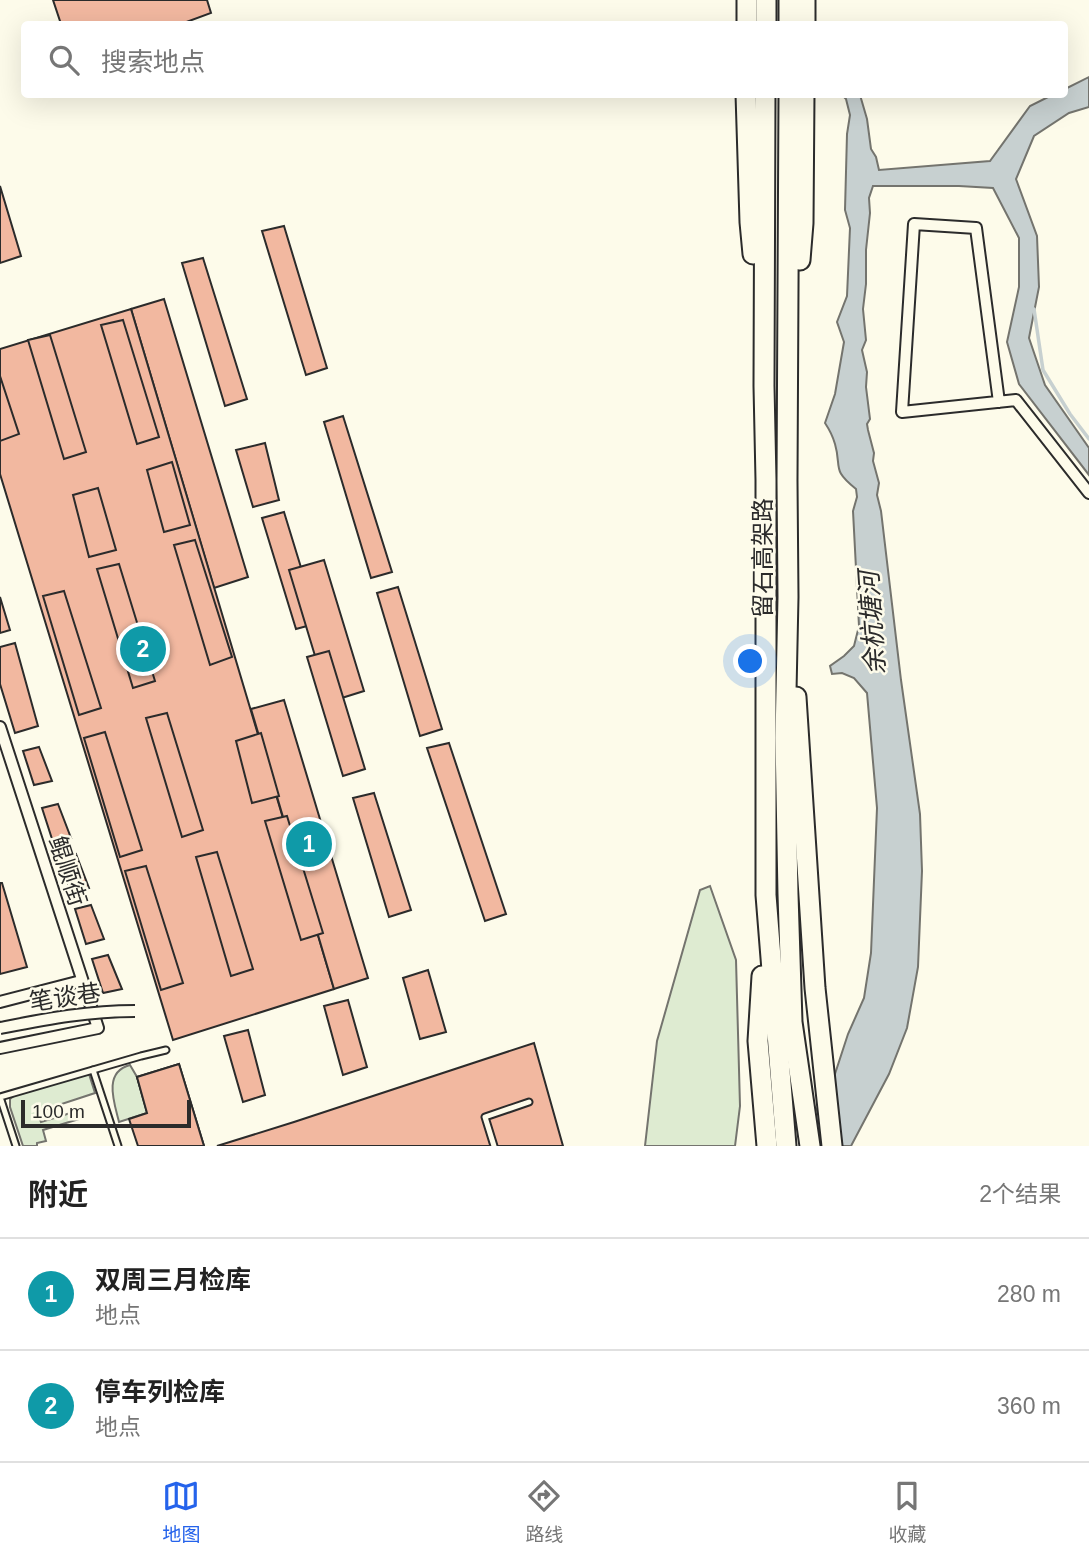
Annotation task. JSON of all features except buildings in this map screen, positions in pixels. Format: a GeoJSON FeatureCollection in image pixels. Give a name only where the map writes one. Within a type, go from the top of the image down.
{"type":"FeatureCollection","features":[{"type":"Feature","properties":{"kind":"highway"},"geometry":{"type":"LineString","coordinates":[[747,0],[747,21]]}},
{"type":"Feature","properties":{"kind":"highway"},"geometry":{"type":"LineString","coordinates":[[766,0],[766,21]]}},
{"type":"Feature","properties":{"kind":"highway"},"geometry":{"type":"LineString","coordinates":[[789,0],[789,21]]}},
{"type":"Feature","properties":{"kind":"highway"},"geometry":{"type":"LineString","coordinates":[[805,0],[805,21]]}},
{"type":"Feature","properties":{"kind":"highway"},"geometry":{"type":"LineString","coordinates":[[746,98],[750,222],[764,386]]}},
{"type":"Feature","properties":{"kind":"highway","name":"留石高架路"},"geometry":{"type":"LineString","coordinates":[[765,98],[766,895],[786,1146]]}},
{"type":"Feature","properties":{"kind":"highway","name":"留石高架路"},"geometry":{"type":"LineString","coordinates":[[789,98],[788,597],[785,738],[792,1022],[810,1146]]}},
{"type":"Feature","properties":{"kind":"highway"},"geometry":{"type":"LineString","coordinates":[[788,393],[803,223],[804,98]]}},
{"type":"Feature","properties":{"kind":"highway"},"geometry":{"type":"LineString","coordinates":[[788,597],[800,737],[815,988],[832,1146]]}},
{"type":"Feature","properties":{"kind":"highway"},"geometry":{"type":"LineString","coordinates":[[766,895],[758,1041],[767,1146]]}},
{"type":"Feature","properties":{"kind":"street"},"geometry":{"type":"LineString","coordinates":[[999,402],[976,228],[914,225],[902,412],[999,402],[1016,400],[1089,493]]}},
{"type":"Feature","properties":{"kind":"street","name":"鲲顺街"},"geometry":{"type":"LineString","coordinates":[[0,727],[97,1028]]}},
{"type":"Feature","properties":{"kind":"street","name":"笔谈巷"},"geometry":{"type":"LineString","coordinates":[[0,1002],[81,981]]}},
{"type":"Feature","properties":{"kind":"street","name":"笔谈巷"},"geometry":{"type":"LineString","coordinates":[[0,1028],[58,1016],[102,1011],[135,1011]]}},
{"type":"Feature","properties":{"kind":"street","name":"笔谈巷"},"geometry":{"type":"LineString","coordinates":[[0,1048],[97,1028]]}},
{"type":"Feature","properties":{"kind":"lane"},"geometry":{"type":"LineString","coordinates":[[16,1146],[0,1097],[166,1051]]}},
{"type":"Feature","properties":{"kind":"lane"},"geometry":{"type":"LineString","coordinates":[[93,1070],[118,1146]]}},
{"type":"Feature","properties":{"kind":"lane"},"geometry":{"type":"LineString","coordinates":[[494,1146],[485,1117],[529,1102]]}},
{"type":"Feature","properties":{"kind":"green space"},"geometry":{"type":"Polygon","coordinates":[[[710,886],[736,960],[740,1106],[735,1146],[645,1146],[657,1041],[700,890],[710,886]]]}},
{"type":"Feature","properties":{"kind":"green space"},"geometry":{"type":"Polygon","coordinates":[[[130,1065],[137,1077],[147,1113],[119,1122],[113,1097],[113,1081],[116,1074],[130,1065]]]}},
{"type":"Feature","properties":{"kind":"green space"},"geometry":{"type":"Polygon","coordinates":[[[89,1074],[95,1093],[37,1112],[41,1122],[77,1111],[79,1119],[43,1130],[46,1141],[37,1143],[37,1146],[23,1146],[10,1107],[10,1099],[15,1095],[89,1074]]]}},
{"type":"Feature","properties":{"kind":"water","name":"余杭塘河"},"geometry":{"type":"Polygon","coordinates":[[[1089,77],[1089,107],[1069,113],[1034,136],[1016,179],[1037,236],[1039,287],[1029,338],[1045,385],[1089,448],[1089,475],[1019,384],[1007,342],[1019,287],[1019,238],[993,188],[873,186],[869,198],[863,309],[866,340],[862,350],[867,372],[870,419],[867,424],[879,483],[877,495],[920,814],[922,871],[918,967],[907,1028],[889,1074],[851,1146],[815,1146],[811,1119],[832,1083],[848,1034],[864,998],[871,953],[877,808],[867,693],[854,678],[842,673],[832,674],[830,666],[854,646],[859,626],[853,511],[856,489],[840,472],[835,444],[825,423],[835,394],[844,342],[837,322],[847,296],[850,228],[845,210],[850,115],[845,98],[861,98],[871,149],[879,170],[990,161],[1030,106],[1046,98],[1068,98],[1068,88],[1089,77]]]}},
{"type":"Feature","properties":{"kind":"waterway"},"geometry":{"type":"LineString","coordinates":[[1034,309],[1043,370],[1089,439]]}},
{"type":"Feature","properties":{"kind":"place","name":"停车列检库"},"geometry":{"type":"Point","coordinates":[143,649]}},
{"type":"Feature","properties":{"kind":"place","name":"双周三月检库"},"geometry":{"type":"Point","coordinates":[309,844]}}]}
